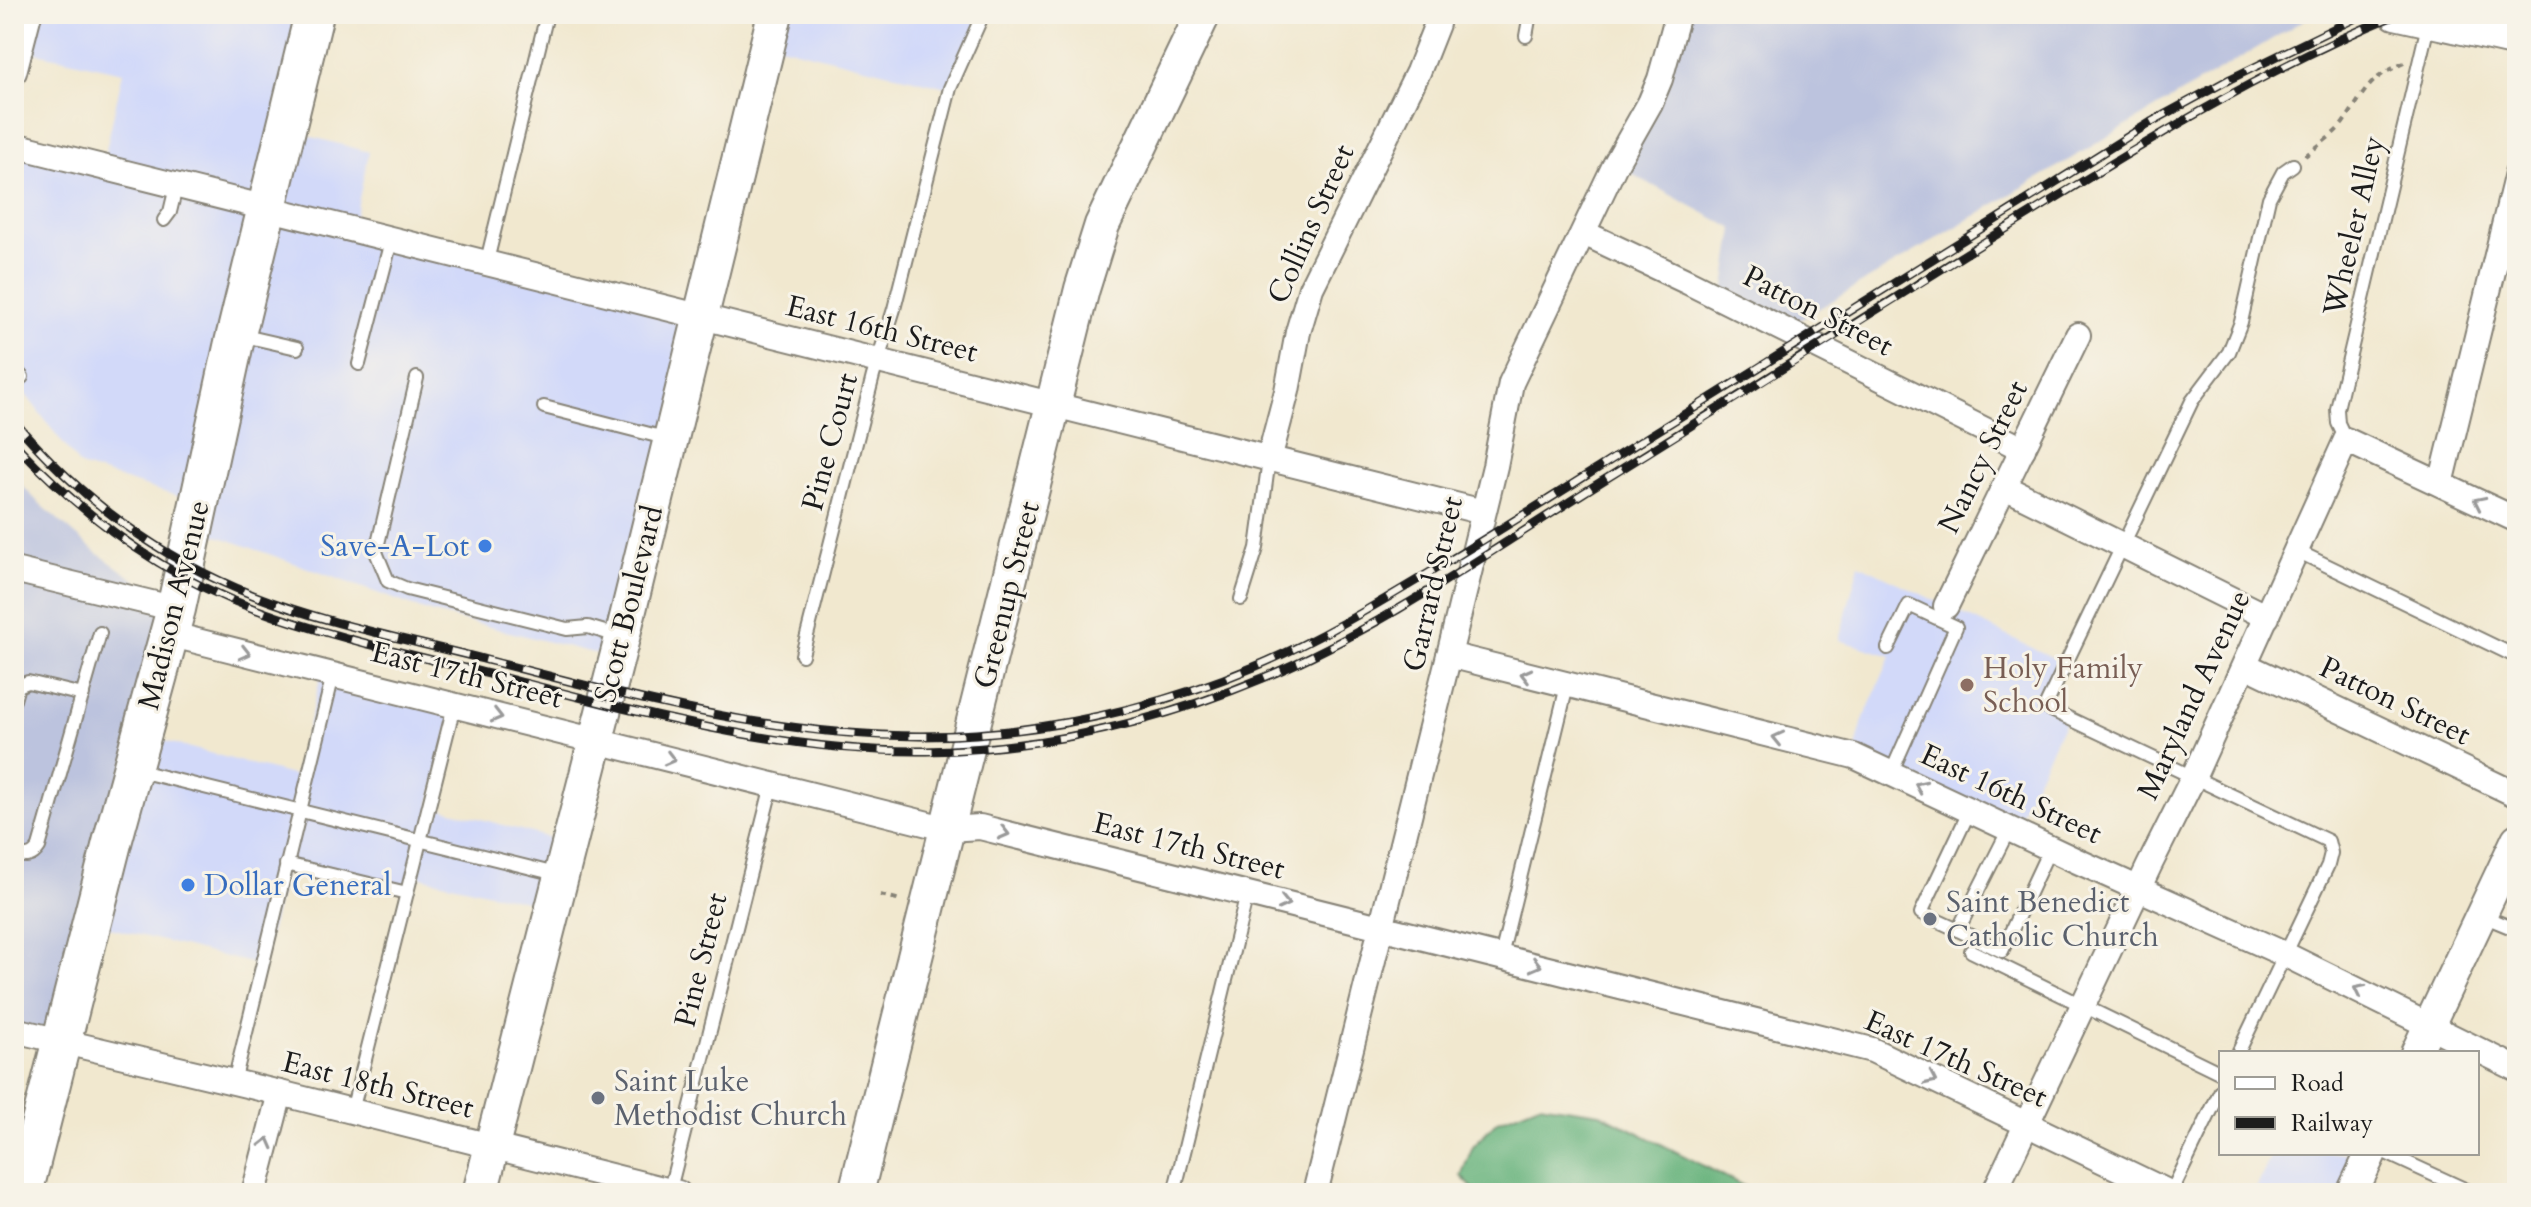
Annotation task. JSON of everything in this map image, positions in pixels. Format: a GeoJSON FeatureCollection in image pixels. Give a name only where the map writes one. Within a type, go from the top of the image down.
{"type":"FeatureCollection","features":[{"type":"Feature","properties":{"kind":"main road","name":"Madison Avenue"},"geometry":{"type":"LineString","coordinates":[[23,1193],[173,621],[236,334],[314,14]]}},
{"type":"Feature","properties":{"kind":"main road","name":"Scott Boulevard"},"geometry":{"type":"LineString","coordinates":[[480,1193],[622,638],[775,14]]}},
{"type":"Feature","properties":{"kind":"main road","name":"Greenup Street"},"geometry":{"type":"LineString","coordinates":[[856,1193],[1082,289],[1102,225],[1203,14]]}},
{"type":"Feature","properties":{"kind":"street"},"geometry":{"type":"LineString","coordinates":[[14,72],[29,14]]}},
{"type":"Feature","properties":{"kind":"street","name":"Garrard Street"},"geometry":{"type":"LineString","coordinates":[[1315,1193],[1495,466],[1511,383],[1615,165],[1650,103],[1678,14]]}},
{"type":"Feature","properties":{"kind":"street"},"geometry":{"type":"LineString","coordinates":[[2395,14],[2430,18],[2517,41]]}},
{"type":"Feature","properties":{"kind":"street","name":"Collins Street"},"geometry":{"type":"LineString","coordinates":[[1269,459],[1311,288],[1418,72],[1437,24]]}},
{"type":"Feature","properties":{"kind":"street","name":"East 16th Street"},"geometry":{"type":"LineString","coordinates":[[14,145],[1483,512]]}},
{"type":"Feature","properties":{"kind":"street"},"geometry":{"type":"LineString","coordinates":[[2441,484],[2517,173]]}},
{"type":"Feature","properties":{"kind":"street","name":"Patton Street"},"geometry":{"type":"LineString","coordinates":[[1584,233],[2023,449]]}},
{"type":"Feature","properties":{"kind":"street","name":"Nancy Street"},"geometry":{"type":"LineString","coordinates":[[1946,606],[2078,335]]}},
{"type":"Feature","properties":{"kind":"street"},"geometry":{"type":"LineString","coordinates":[[2346,440],[2517,520]]}},
{"type":"Feature","properties":{"kind":"street","name":"Maryland Avenue"},"geometry":{"type":"LineString","coordinates":[[1994,1193],[2193,778],[2346,440]]}},
{"type":"Feature","properties":{"kind":"street"},"geometry":{"type":"LineString","coordinates":[[2005,487],[2267,617]]}},
{"type":"Feature","properties":{"kind":"street","name":"East 17th Street"},"geometry":{"type":"LineString","coordinates":[[14,570],[333,675],[948,829],[980,827],[1872,1050],[2171,1193]]}},
{"type":"Feature","properties":{"kind":"street","name":"East 16th Street"},"geometry":{"type":"LineString","coordinates":[[1449,655],[1708,722],[1837,751],[2284,954],[2517,1069]]}},
{"type":"Feature","properties":{"kind":"street","name":"Patton Street"},"geometry":{"type":"LineString","coordinates":[[2245,665],[2517,795]]}},
{"type":"Feature","properties":{"kind":"street"},"geometry":{"type":"LineString","coordinates":[[2417,1051],[2517,839]]}},
{"type":"Feature","properties":{"kind":"street","name":"East 18th Street"},"geometry":{"type":"LineString","coordinates":[[14,1030],[280,1093],[672,1192]]}},
{"type":"Feature","properties":{"kind":"street"},"geometry":{"type":"LineString","coordinates":[[254,1193],[280,1093]]}},
{"type":"Feature","properties":{"kind":"street"},"geometry":{"type":"LineString","coordinates":[[2352,1193],[2370,1155]]}},
{"type":"Feature","properties":{"kind":"lane"},"geometry":{"type":"LineString","coordinates":[[486,265],[547,14]]}},
{"type":"Feature","properties":{"kind":"lane","name":"Pine Court"},"geometry":{"type":"LineString","coordinates":[[802,655],[950,88],[983,14]]}},
{"type":"Feature","properties":{"kind":"lane"},"geometry":{"type":"LineString","coordinates":[[1526,36],[1530,14]]}},
{"type":"Feature","properties":{"kind":"lane","name":"Wheeler Alley"},"geometry":{"type":"LineString","coordinates":[[2346,440],[2338,423],[2337,409],[2430,18]]}},
{"type":"Feature","properties":{"kind":"lane"},"geometry":{"type":"LineString","coordinates":[[2239,1051],[2328,865],[2331,853],[2328,841],[2045,707],[2192,401],[2229,352],[2241,322],[2269,198],[2283,172],[2293,165]]}},
{"type":"Feature","properties":{"kind":"lane"},"geometry":{"type":"LineString","coordinates":[[164,220],[170,212],[176,187]]}},
{"type":"Feature","properties":{"kind":"lane"},"geometry":{"type":"LineString","coordinates":[[359,364],[391,241]]}},
{"type":"Feature","properties":{"kind":"lane"},"geometry":{"type":"LineString","coordinates":[[236,334],[297,348]]}},
{"type":"Feature","properties":{"kind":"lane"},"geometry":{"type":"LineString","coordinates":[[417,378],[376,552],[388,581],[407,589],[567,629],[588,627],[622,638]]}},
{"type":"Feature","properties":{"kind":"lane"},"geometry":{"type":"LineString","coordinates":[[544,407],[671,440]]}},
{"type":"Feature","properties":{"kind":"lane"},"geometry":{"type":"LineString","coordinates":[[1241,599],[1257,548],[1269,459]]}},
{"type":"Feature","properties":{"kind":"lane"},"geometry":{"type":"LineString","coordinates":[[2297,551],[2517,657]]}},
{"type":"Feature","properties":{"kind":"lane"},"geometry":{"type":"LineString","coordinates":[[1888,648],[1909,605],[1956,627],[1891,773]]}},
{"type":"Feature","properties":{"kind":"lane"},"geometry":{"type":"LineString","coordinates":[[14,854],[34,855],[39,847],[100,633]]}},
{"type":"Feature","properties":{"kind":"lane"},"geometry":{"type":"LineString","coordinates":[[234,1082],[333,675]]}},
{"type":"Feature","properties":{"kind":"lane"},"geometry":{"type":"LineString","coordinates":[[14,700],[18,686],[28,682],[83,695]]}},
{"type":"Feature","properties":{"kind":"lane"},"geometry":{"type":"LineString","coordinates":[[1501,956],[1567,686]]}},
{"type":"Feature","properties":{"kind":"lane"},"geometry":{"type":"LineString","coordinates":[[352,1111],[454,706]]}},
{"type":"Feature","properties":{"kind":"lane"},"geometry":{"type":"LineString","coordinates":[[132,769],[560,875]]}},
{"type":"Feature","properties":{"kind":"lane","name":"Pine Street"},"geometry":{"type":"LineString","coordinates":[[672,1192],[772,785]]}},
{"type":"Feature","properties":{"kind":"lane"},"geometry":{"type":"LineString","coordinates":[[1970,810],[1921,913],[2002,951],[2050,848]]}},
{"type":"Feature","properties":{"kind":"lane"},"geometry":{"type":"LineString","coordinates":[[1958,930],[2009,829]]}},
{"type":"Feature","properties":{"kind":"lane"},"geometry":{"type":"LineString","coordinates":[[286,864],[407,893]]}},
{"type":"Feature","properties":{"kind":"lane"},"geometry":{"type":"LineString","coordinates":[[1174,1193],[1247,894]]}},
{"type":"Feature","properties":{"kind":"lane"},"geometry":{"type":"LineString","coordinates":[[2482,916],[2517,930]]}},
{"type":"Feature","properties":{"kind":"lane"},"geometry":{"type":"LineString","coordinates":[[1971,951],[2219,1072]]}},
{"type":"Feature","properties":{"kind":"lane"},"geometry":{"type":"LineString","coordinates":[[2171,1193],[2219,1094]]}},
{"type":"Feature","properties":{"kind":"lane"},"geometry":{"type":"LineString","coordinates":[[2390,1155],[2473,1193]]}},
{"type":"Feature","properties":{"kind":"path"},"geometry":{"type":"LineString","coordinates":[[2293,165],[2342,125],[2368,84],[2385,71],[2421,55]]}},
{"type":"Feature","properties":{"kind":"path"},"geometry":{"type":"LineString","coordinates":[[880,895],[903,900]]}},
{"type":"Feature","properties":{"kind":"shaded area"},"geometry":{"type":"Polygon","coordinates":[[[14,14],[314,14],[286,130],[369,152],[352,231],[701,318],[617,659],[430,612],[193,529],[199,503],[80,466],[14,379],[14,145],[102,168],[123,72],[14,48],[14,14]]]}},
{"type":"Feature","properties":{"kind":"shaded area"},"geometry":{"type":"Polygon","coordinates":[[[775,14],[973,14],[982,17],[950,88],[768,43],[775,14]]]}},
{"type":"Feature","properties":{"kind":"shaded area"},"geometry":{"type":"Polygon","coordinates":[[[1677,14],[2314,14],[1783,330],[1723,300],[1734,229],[1615,165],[1677,14]]]}},
{"type":"Feature","properties":{"kind":"shaded area"},"geometry":{"type":"Polygon","coordinates":[[[14,477],[93,550],[176,609],[62,1042],[14,1030],[14,477]]]}},
{"type":"Feature","properties":{"kind":"shaded area","name":"Holy Family School"},"geometry":{"type":"Polygon","coordinates":[[[1859,564],[2066,664],[2045,706],[2067,717],[2012,830],[1854,756],[1863,720],[1891,656],[1839,640],[1859,564]]]}},
{"type":"Feature","properties":{"kind":"shaded area"},"geometry":{"type":"Polygon","coordinates":[[[322,672],[454,706],[430,805],[568,843],[552,907],[412,875],[407,893],[287,864],[262,966],[91,923],[142,735],[295,776],[322,672]]]}},
{"type":"Feature","properties":{"kind":"shaded area"},"geometry":{"type":"Polygon","coordinates":[[[2271,1155],[2370,1155],[2352,1193],[2254,1193],[2271,1155]]]}},
{"type":"Feature","properties":{"kind":"green space"},"geometry":{"type":"Polygon","coordinates":[[[1539,1104],[1600,1113],[1757,1193],[1477,1193],[1461,1176],[1473,1146],[1497,1121],[1539,1104]]]}},
{"type":"Feature","properties":{"kind":"railway"},"geometry":{"type":"LineString","coordinates":[[14,421],[93,500],[153,544],[219,580],[309,614],[605,690],[788,727],[913,736],[976,734],[1047,726],[1117,712],[1187,692],[1254,667],[1322,634],[1493,534],[2151,122],[2230,79],[2364,14]]}},
{"type":"Feature","properties":{"kind":"railway"},"geometry":{"type":"LineString","coordinates":[[14,443],[94,517],[154,560],[185,578],[252,608],[347,638],[664,718],[821,746],[927,751],[1056,739],[1140,720],[1223,694],[1349,637],[1433,588],[2190,117],[2292,62],[2398,14]]}},
{"type":"Feature","properties":{"kind":"place","name":"Save-A-Lot"},"geometry":{"type":"Point","coordinates":[485,546]}},
{"type":"Feature","properties":{"kind":"place","name":"Holy Family School"},"geometry":{"type":"Point","coordinates":[1967,685]}},
{"type":"Feature","properties":{"kind":"place","name":"Dollar General"},"geometry":{"type":"Point","coordinates":[188,885]}},
{"type":"Feature","properties":{"kind":"place","name":"Saint Benedict Catholic Church"},"geometry":{"type":"Point","coordinates":[1930,919]}},
{"type":"Feature","properties":{"kind":"place","name":"Saint Luke Methodist Church"},"geometry":{"type":"Point","coordinates":[598,1098]}}]}
